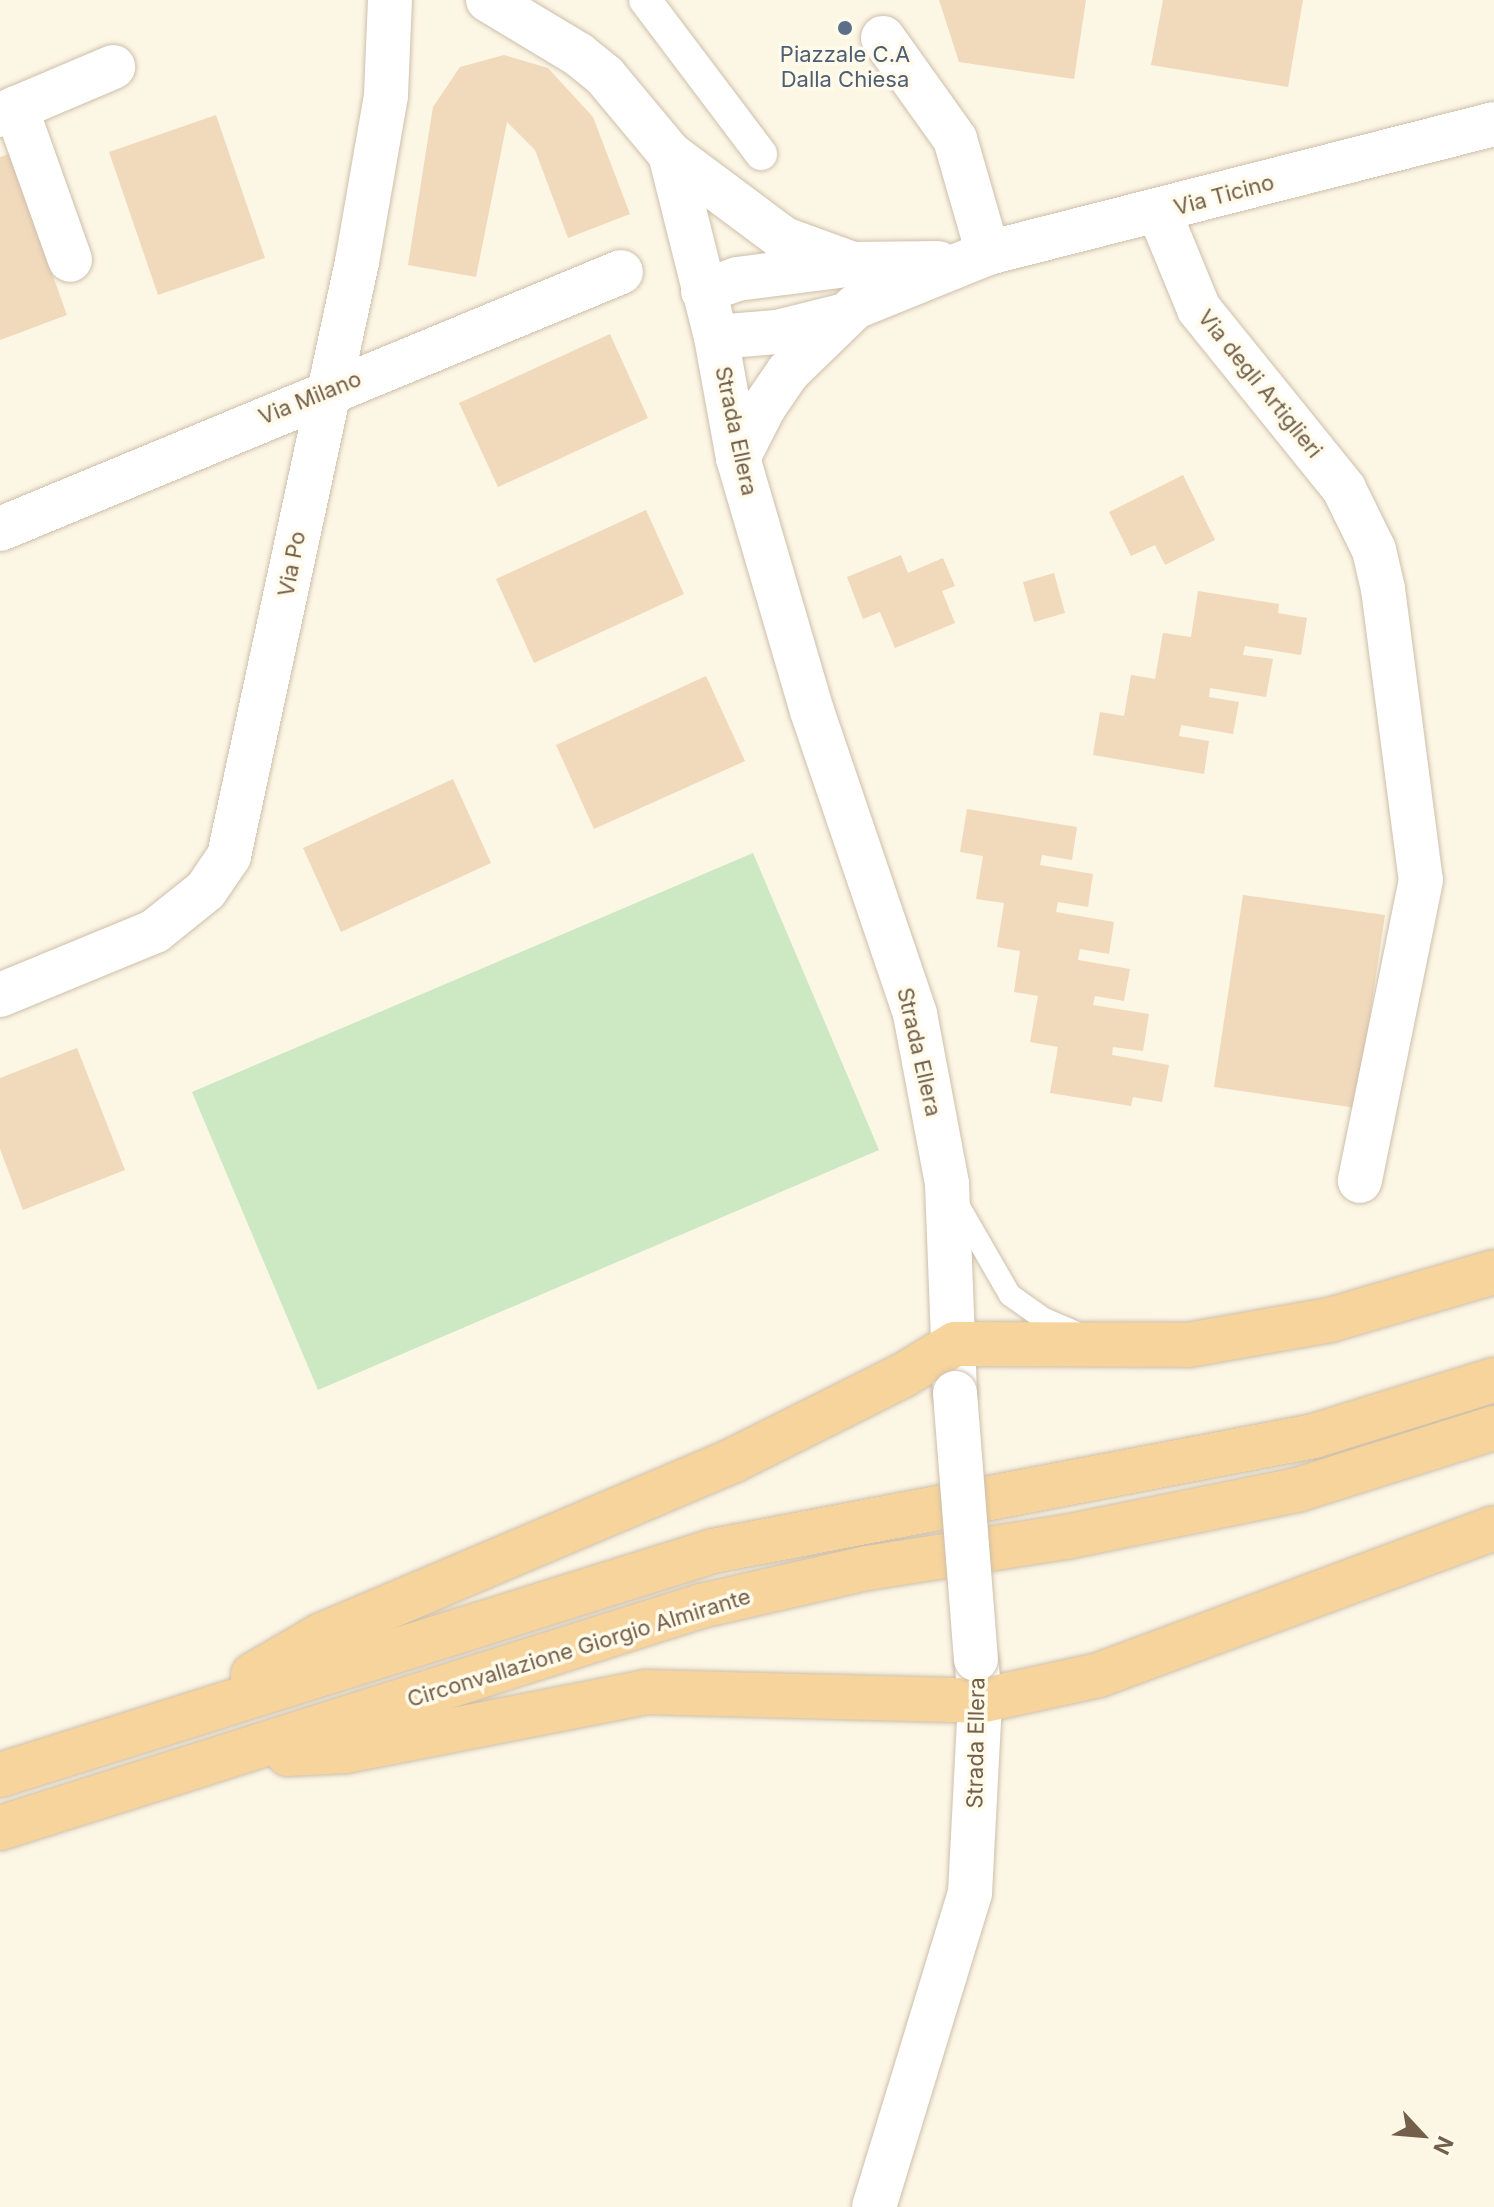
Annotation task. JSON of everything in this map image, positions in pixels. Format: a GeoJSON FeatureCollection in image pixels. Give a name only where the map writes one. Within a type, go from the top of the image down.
{"type":"FeatureCollection","features":[{"type":"Feature","properties":{"kind":"highway"},"geometry":{"type":"LineString","coordinates":[[184,1716],[320,1636],[734,1460],[902,1376],[955,1344],[1188,1345],[1330,1320],[1494,1272]]}},
{"type":"Feature","properties":{"kind":"highway"},"geometry":{"type":"LineString","coordinates":[[0,1775],[713,1551],[1314,1436],[1494,1380]]}},
{"type":"Feature","properties":{"kind":"highway","name":"Circonvallazione Giorgio Almirante"},"geometry":{"type":"LineString","coordinates":[[0,1828],[701,1606],[867,1568],[1066,1537],[1297,1490],[1494,1428]]}},
{"type":"Feature","properties":{"kind":"highway"},"geometry":{"type":"LineString","coordinates":[[220,1758],[346,1751],[646,1692],[1099,1675],[1494,1528]]}},
{"type":"Feature","properties":{"kind":"street","name":"Via Po"},"geometry":{"type":"LineString","coordinates":[[0,995],[155,931],[206,890],[229,856],[357,262],[386,95],[390,0]]}},
{"type":"Feature","properties":{"kind":"street","name":"Strada Ellera"},"geometry":{"type":"LineString","coordinates":[[488,0],[578,54],[605,76],[670,154],[716,337],[738,458],[812,711],[915,1014],[947,1184],[955,1393],[978,1680],[970,1893],[874,2207]]}},
{"type":"Feature","properties":{"kind":"street"},"geometry":{"type":"LineString","coordinates":[[645,0],[761,154]]}},
{"type":"Feature","properties":{"kind":"street"},"geometry":{"type":"LineString","coordinates":[[883,38],[955,139],[971,259]]}},
{"type":"Feature","properties":{"kind":"street"},"geometry":{"type":"LineString","coordinates":[[70,260],[8,112],[113,67]]}},
{"type":"Feature","properties":{"kind":"street","name":"Via Ticino"},"geometry":{"type":"LineString","coordinates":[[971,259],[1494,124]]}},
{"type":"Feature","properties":{"kind":"street"},"geometry":{"type":"LineString","coordinates":[[670,154],[784,239],[853,264]]}},
{"type":"Feature","properties":{"kind":"street","name":"Via degli Artiglieri"},"geometry":{"type":"LineString","coordinates":[[1159,212],[1199,309],[1344,489],[1374,550],[1392,641],[1421,880],[1360,1181]]}},
{"type":"Feature","properties":{"kind":"street"},"geometry":{"type":"LineString","coordinates":[[703,291],[737,279],[853,264],[971,259]]}},
{"type":"Feature","properties":{"kind":"street"},"geometry":{"type":"LineString","coordinates":[[716,337],[777,332],[841,316],[971,259]]}},
{"type":"Feature","properties":{"kind":"street","name":"Via Milano"},"geometry":{"type":"LineString","coordinates":[[0,529],[327,390],[621,272]]}},
{"type":"Feature","properties":{"kind":"street"},"geometry":{"type":"LineString","coordinates":[[738,458],[764,407],[788,372],[841,316]]}},
{"type":"Feature","properties":{"kind":"lane"},"geometry":{"type":"LineString","coordinates":[[947,1184],[1010,1295],[1044,1319],[1102,1344]]}},
{"type":"Feature","properties":{"kind":"green space"},"geometry":{"type":"Polygon","coordinates":[[[753,853],[879,1150],[318,1390],[192,1092],[753,853]]]}},
{"type":"Feature","properties":{"kind":"building"},"geometry":{"type":"Polygon","coordinates":[[[939,0],[1086,0],[1074,79],[959,62],[939,0]]]}},
{"type":"Feature","properties":{"kind":"building"},"geometry":{"type":"Polygon","coordinates":[[[1163,0],[1303,0],[1288,87],[1151,65],[1163,0]]]}},
{"type":"Feature","properties":{"kind":"building"},"geometry":{"type":"Polygon","coordinates":[[[504,55],[548,68],[593,117],[630,214],[568,238],[535,150],[507,122],[476,277],[408,265],[433,107],[460,67],[504,55]]]}},
{"type":"Feature","properties":{"kind":"building"},"geometry":{"type":"Polygon","coordinates":[[[216,115],[265,258],[158,295],[109,152],[216,115]]]}},
{"type":"Feature","properties":{"kind":"building"},"geometry":{"type":"Polygon","coordinates":[[[9,154],[67,315],[0,340],[0,157],[9,154]]]}},
{"type":"Feature","properties":{"kind":"building"},"geometry":{"type":"Polygon","coordinates":[[[610,334],[648,418],[498,487],[459,403],[610,334]]]}},
{"type":"Feature","properties":{"kind":"building"},"geometry":{"type":"Polygon","coordinates":[[[1183,475],[1215,540],[1165,565],[1155,545],[1131,556],[1109,512],[1183,475]]]}},
{"type":"Feature","properties":{"kind":"building"},"geometry":{"type":"Polygon","coordinates":[[[646,510],[684,594],[534,663],[496,579],[646,510]]]}},
{"type":"Feature","properties":{"kind":"building"},"geometry":{"type":"Polygon","coordinates":[[[901,555],[908,573],[943,558],[955,586],[942,591],[955,623],[895,648],[880,612],[863,619],[847,577],[901,555]]]}},
{"type":"Feature","properties":{"kind":"building"},"geometry":{"type":"Polygon","coordinates":[[[1054,573],[1065,613],[1034,622],[1023,582],[1054,573]]]}},
{"type":"Feature","properties":{"kind":"building"},"geometry":{"type":"Polygon","coordinates":[[[1198,591],[1279,604],[1278,613],[1307,618],[1301,655],[1245,646],[1243,655],[1273,659],[1266,697],[1210,688],[1209,697],[1239,702],[1233,734],[1181,725],[1179,736],[1209,741],[1204,774],[1093,755],[1100,712],[1124,716],[1131,675],[1155,679],[1163,633],[1191,637],[1198,591]]]}},
{"type":"Feature","properties":{"kind":"building"},"geometry":{"type":"Polygon","coordinates":[[[706,676],[745,761],[594,829],[556,745],[706,676]]]}},
{"type":"Feature","properties":{"kind":"building"},"geometry":{"type":"Polygon","coordinates":[[[453,779],[491,863],[341,932],[303,848],[453,779]]]}},
{"type":"Feature","properties":{"kind":"building"},"geometry":{"type":"Polygon","coordinates":[[[967,809],[1077,827],[1072,860],[1042,855],[1040,865],[1093,874],[1088,907],[1058,902],[1056,912],[1114,922],[1109,954],[1080,949],[1078,960],[1130,969],[1124,1001],[1095,996],[1093,1005],[1149,1014],[1143,1051],[1113,1047],[1112,1055],[1169,1065],[1162,1102],[1133,1097],[1131,1106],[1050,1093],[1058,1047],[1030,1042],[1038,996],[1014,992],[1020,951],[997,947],[1004,903],[976,899],[983,856],[960,852],[967,809]]]}},
{"type":"Feature","properties":{"kind":"building"},"geometry":{"type":"Polygon","coordinates":[[[1243,895],[1385,915],[1356,1108],[1214,1087],[1243,895]]]}},
{"type":"Feature","properties":{"kind":"building"},"geometry":{"type":"Polygon","coordinates":[[[77,1048],[125,1170],[23,1210],[0,1149],[0,1078],[77,1048]]]}},
{"type":"Feature","properties":{"kind":"place","name":"Piazzale C.A Dalla Chiesa"},"geometry":{"type":"Point","coordinates":[845,28]}}]}
